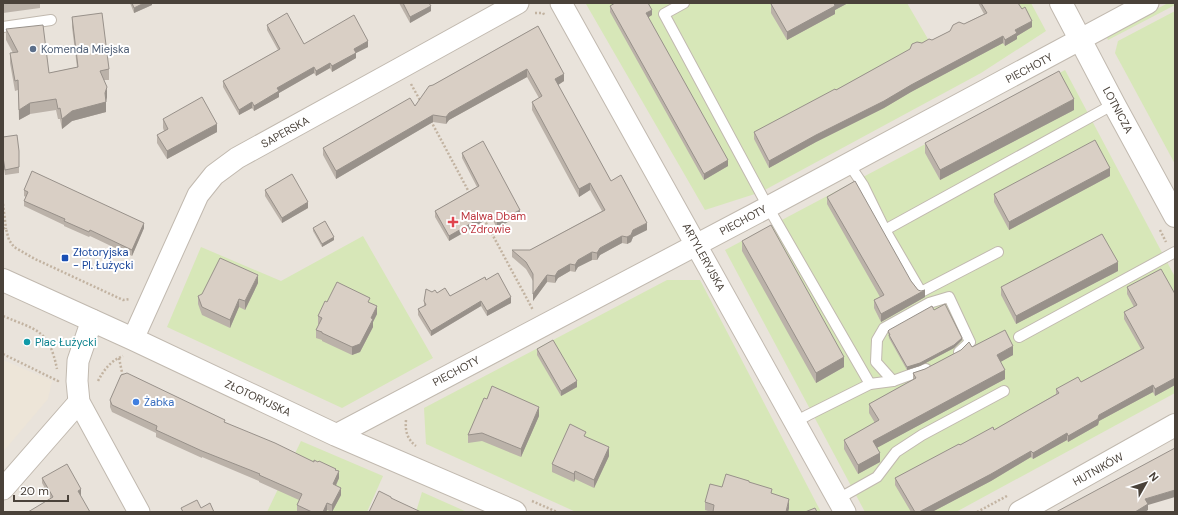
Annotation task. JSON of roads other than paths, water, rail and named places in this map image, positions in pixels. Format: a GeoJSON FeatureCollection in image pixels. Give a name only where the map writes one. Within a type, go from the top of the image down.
{"type":"FeatureCollection","features":[{"type":"Feature","properties":{"kind":"street","name":"ARTYLERYJSKA"},"geometry":{"type":"LineString","coordinates":[[561,3],[842,506]]}},
{"type":"Feature","properties":{"kind":"street","name":"LOTNICZA"},"geometry":{"type":"LineString","coordinates":[[1061,3],[1175,216]]}},
{"type":"Feature","properties":{"kind":"street","name":"PIECHOTY"},"geometry":{"type":"LineString","coordinates":[[336,435],[849,164],[1148,3]]}},
{"type":"Feature","properties":{"kind":"street","name":"SAPERSKA"},"geometry":{"type":"LineString","coordinates":[[129,347],[198,195],[210,180],[223,168],[237,158],[400,69],[524,10]]}},
{"type":"Feature","properties":{"kind":"street","name":"ZŁOTORYJSKA"},"geometry":{"type":"LineString","coordinates":[[3,280],[92,320],[129,347],[336,435],[521,505]]}},
{"type":"Feature","properties":{"kind":"street"},"geometry":{"type":"LineString","coordinates":[[92,320],[78,361],[77,381],[80,402],[139,512]]}},
{"type":"Feature","properties":{"kind":"street"},"geometry":{"type":"LineString","coordinates":[[3,488],[80,402]]}},
{"type":"Feature","properties":{"kind":"street","name":"HUTNIKÓW"},"geometry":{"type":"LineString","coordinates":[[1020,512],[1175,425]]}},
{"type":"Feature","properties":{"kind":"lane"},"geometry":{"type":"LineString","coordinates":[[684,3],[664,14],[768,207],[870,384]]}},
{"type":"Feature","properties":{"kind":"lane"},"geometry":{"type":"LineString","coordinates":[[3,27],[51,20]]}},
{"type":"Feature","properties":{"kind":"lane"},"geometry":{"type":"LineString","coordinates":[[885,230],[1114,104]]}},
{"type":"Feature","properties":{"kind":"lane"},"geometry":{"type":"LineString","coordinates":[[849,164],[863,185],[885,230],[921,292],[998,252]]}},
{"type":"Feature","properties":{"kind":"lane"},"geometry":{"type":"LineString","coordinates":[[1019,337],[1175,252]]}},
{"type":"Feature","properties":{"kind":"lane"},"geometry":{"type":"LineString","coordinates":[[893,381],[876,362],[877,340],[884,328],[929,303],[949,297],[970,342],[958,353],[952,356]]}},
{"type":"Feature","properties":{"kind":"lane"},"geometry":{"type":"LineString","coordinates":[[795,422],[870,384],[893,381],[922,372],[934,365]]}},
{"type":"Feature","properties":{"kind":"lane"},"geometry":{"type":"LineString","coordinates":[[842,506],[877,477],[896,452],[922,435],[1004,392]]}},
{"type":"Feature","properties":{"kind":"place","name":"Komenda Miejska"},"geometry":{"type":"Point","coordinates":[33,49]}},
{"type":"Feature","properties":{"kind":"place","name":"Malwa Dbam o Zdrowie"},"geometry":{"type":"Point","coordinates":[453,222]}},
{"type":"Feature","properties":{"kind":"place","name":"Złotoryjska - Pl. Łużycki"},"geometry":{"type":"Point","coordinates":[65,258]}},
{"type":"Feature","properties":{"kind":"place","name":"Plac Łużycki"},"geometry":{"type":"Point","coordinates":[27,342]}},
{"type":"Feature","properties":{"kind":"place","name":"Żabka"},"geometry":{"type":"Point","coordinates":[136,402]}}]}
